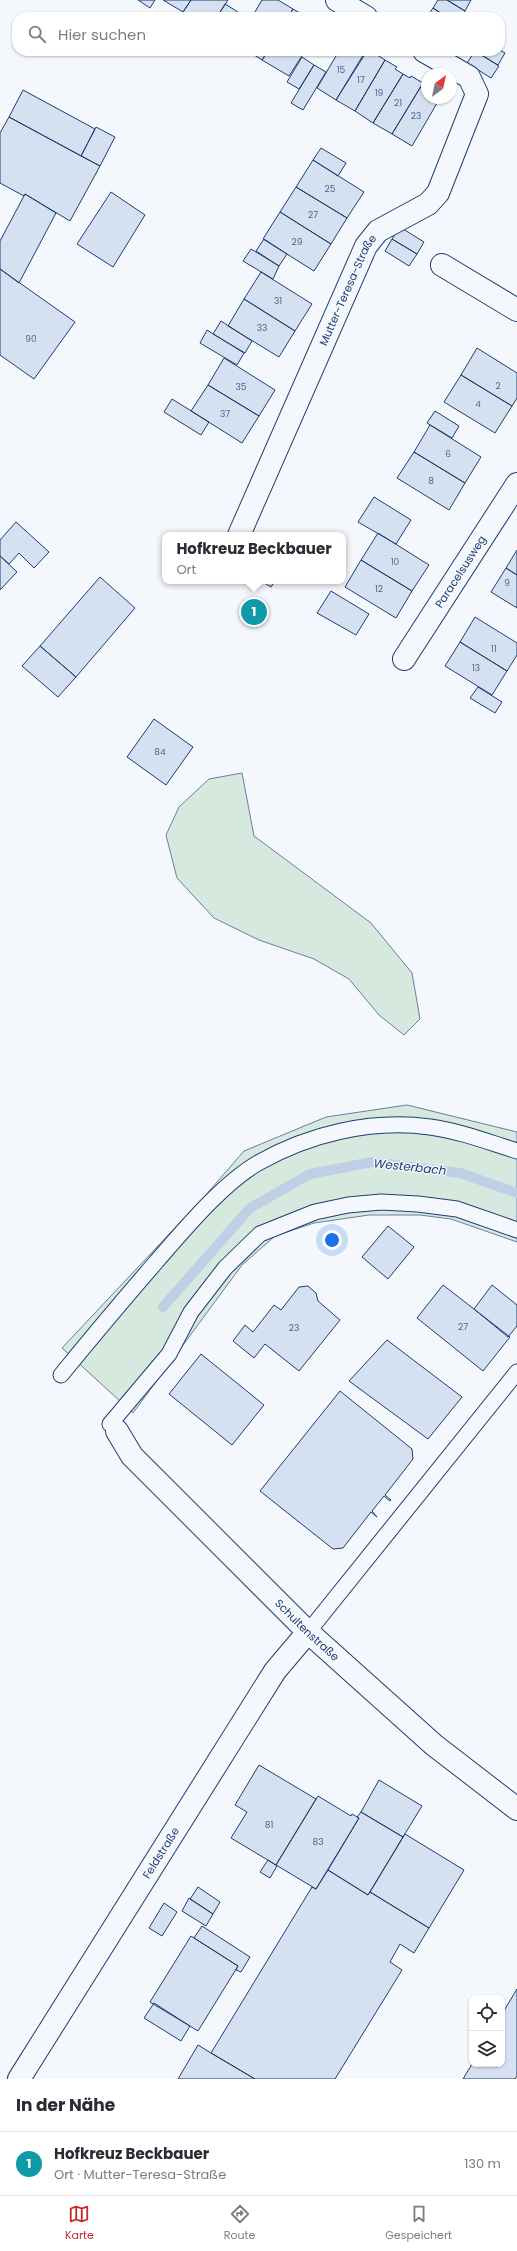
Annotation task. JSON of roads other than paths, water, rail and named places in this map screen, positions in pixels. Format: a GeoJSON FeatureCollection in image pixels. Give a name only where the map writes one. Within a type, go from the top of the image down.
{"type":"FeatureCollection","features":[{"type":"Feature","properties":{"kind":"street"},"geometry":{"type":"LineString","coordinates":[[337,0],[357,12]]}},
{"type":"Feature","properties":{"kind":"street","name":"Mutter-Teresa-Straße"},"geometry":{"type":"LineString","coordinates":[[240,532],[366,246],[378,231],[428,204],[438,193],[477,94],[469,77],[433,56]]}},
{"type":"Feature","properties":{"kind":"street"},"geometry":{"type":"LineString","coordinates":[[442,265],[517,310]]}},
{"type":"Feature","properties":{"kind":"street","name":"Paracelsusweg"},"geometry":{"type":"LineString","coordinates":[[404,659],[517,484]]}},
{"type":"Feature","properties":{"kind":"street","name":"Schultenstraße"},"geometry":{"type":"LineString","coordinates":[[113,1427],[132,1456],[308,1632],[434,1745],[517,1809]]}},
{"type":"Feature","properties":{"kind":"street","name":"Feldstraße"},"geometry":{"type":"LineString","coordinates":[[20,2079],[275,1671],[308,1632]]}},
{"type":"Feature","properties":{"kind":"lane"},"geometry":{"type":"LineString","coordinates":[[61,1375],[184,1230],[220,1193],[257,1164],[301,1142],[348,1129],[396,1125],[429,1127],[462,1133],[517,1151]]}},
{"type":"Feature","properties":{"kind":"lane"},"geometry":{"type":"LineString","coordinates":[[113,1427],[169,1354],[191,1312],[225,1268],[260,1234],[315,1212],[348,1205],[381,1202],[418,1204],[456,1209],[517,1230]]}},
{"type":"Feature","properties":{"kind":"lane"},"geometry":{"type":"LineString","coordinates":[[308,1632],[517,1372]]}},
{"type":"Feature","properties":{"kind":"waterway","name":"Westerbach"},"geometry":{"type":"LineString","coordinates":[[163,1307],[250,1208],[310,1174],[372,1162],[460,1173],[517,1193]]}},
{"type":"Feature","properties":{"kind":"place","name":"Hofkreuz Beckbauer"},"geometry":{"type":"Point","coordinates":[254,612]}}]}
